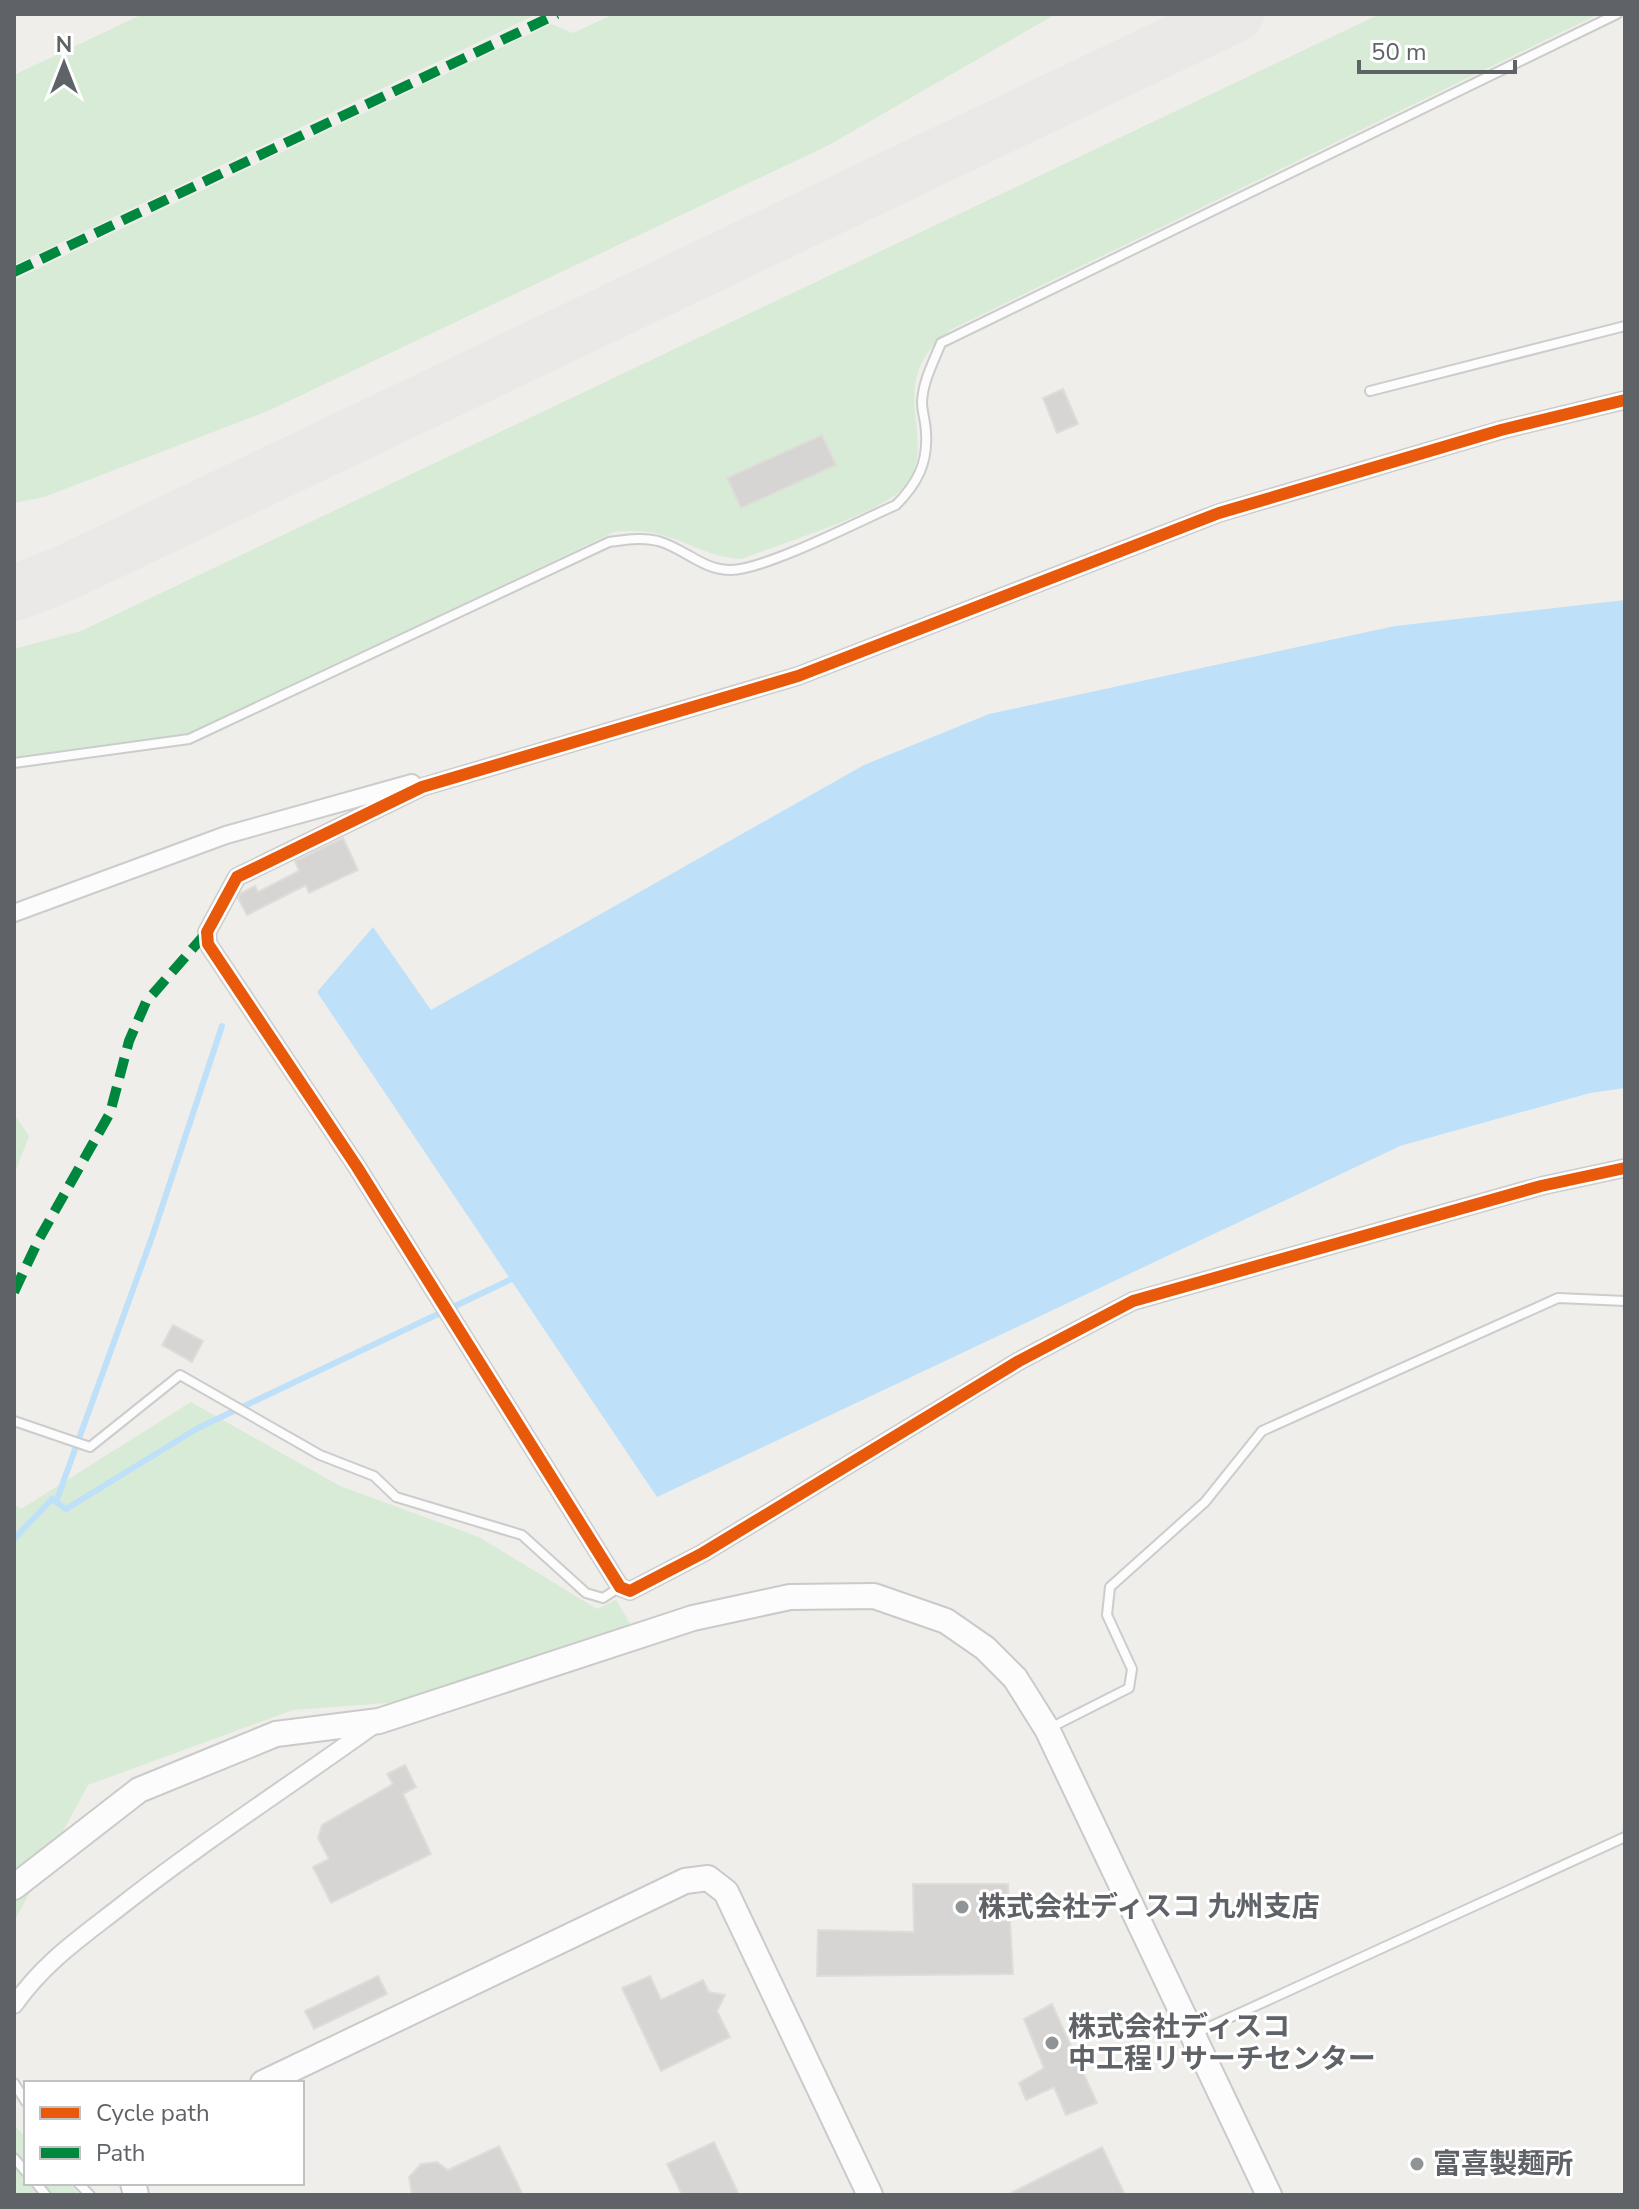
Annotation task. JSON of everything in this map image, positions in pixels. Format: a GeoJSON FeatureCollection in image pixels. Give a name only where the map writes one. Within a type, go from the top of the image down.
{"type":"FeatureCollection","features":[{"type":"Feature","properties":{"kind":"street"},"geometry":{"type":"LineString","coordinates":[[1625,400],[1501,430],[1219,513],[798,676],[422,787],[237,877],[207,932],[208,944],[216,957],[357,1167],[620,1587],[630,1591],[703,1553],[1019,1361],[1133,1301],[1541,1186],[1625,1168]]}},
{"type":"Feature","properties":{"kind":"street"},"geometry":{"type":"LineString","coordinates":[[14,913],[226,835],[798,676]]}},
{"type":"Feature","properties":{"kind":"street"},"geometry":{"type":"LineString","coordinates":[[14,1887],[139,1790],[276,1734],[379,1721],[693,1618],[743,1605],[839,1593],[874,1596],[946,1621],[985,1648],[1015,1678],[1047,1729],[1269,2195]]}},
{"type":"Feature","properties":{"kind":"street"},"geometry":{"type":"LineString","coordinates":[[14,2005],[38,1971],[135,1894],[198,1846],[272,1799],[379,1721]]}},
{"type":"Feature","properties":{"kind":"street"},"geometry":{"type":"LineString","coordinates":[[267,2081],[685,1881],[708,1878],[726,1892],[870,2195]]}},
{"type":"Feature","properties":{"kind":"lane"},"geometry":{"type":"LineString","coordinates":[[14,763],[189,739],[609,542],[637,538],[660,541],[707,566],[731,570],[756,565],[896,505],[912,488],[925,463],[926,432],[922,404],[925,380],[941,343],[1617,14]]}},
{"type":"Feature","properties":{"kind":"lane"},"geometry":{"type":"LineString","coordinates":[[1370,391],[1625,326]]}},
{"type":"Feature","properties":{"kind":"lane"},"geometry":{"type":"LineString","coordinates":[[1047,1729],[1129,1688],[1132,1669],[1107,1615],[1110,1587],[1205,1502],[1262,1431],[1558,1298],[1625,1301]]}},
{"type":"Feature","properties":{"kind":"lane"},"geometry":{"type":"LineString","coordinates":[[14,1421],[90,1447],[180,1375],[320,1455],[374,1476],[396,1497],[522,1535],[586,1593],[603,1598],[620,1587]]}},
{"type":"Feature","properties":{"kind":"lane"},"geometry":{"type":"LineString","coordinates":[[1193,2034],[1625,1837]]}},
{"type":"Feature","properties":{"kind":"green space"},"geometry":{"type":"Polygon","coordinates":[[[143,14],[537,14],[14,265],[14,75],[143,14]]]}},
{"type":"Feature","properties":{"kind":"green space"},"geometry":{"type":"Polygon","coordinates":[[[614,14],[1056,14],[827,146],[270,410],[44,497],[14,503],[14,280],[551,24],[573,33],[614,14]]]}},
{"type":"Feature","properties":{"kind":"green space"},"geometry":{"type":"Polygon","coordinates":[[[1380,14],[1599,14],[950,330],[929,351],[918,373],[914,394],[917,454],[913,473],[900,491],[871,509],[741,559],[708,552],[667,536],[634,531],[614,532],[192,733],[14,757],[14,649],[81,631],[1380,14]]]}},
{"type":"Feature","properties":{"kind":"green space"},"geometry":{"type":"Polygon","coordinates":[[[14,1114],[29,1136],[14,1175],[14,1114]]]}},
{"type":"Feature","properties":{"kind":"green space"},"geometry":{"type":"Polygon","coordinates":[[[191,1402],[340,1486],[479,1537],[597,1609],[616,1600],[635,1632],[401,1702],[293,1710],[88,1785],[14,1922],[14,1504],[21,1509],[191,1402]]]}},
{"type":"Feature","properties":{"kind":"green space"},"geometry":{"type":"Polygon","coordinates":[[[14,2125],[24,2135],[24,2185],[71,2185],[80,2195],[14,2195],[14,2125]]]}},
{"type":"Feature","properties":{"kind":"water"},"geometry":{"type":"Polygon","coordinates":[[[1625,600],[1625,1088],[1590,1093],[1400,1146],[657,1497],[317,992],[373,927],[431,1010],[864,765],[989,714],[1395,626],[1625,600]]]}},
{"type":"Feature","properties":{"kind":"building"},"geometry":{"type":"Polygon","coordinates":[[[1063,389],[1078,424],[1057,433],[1043,398],[1063,389]]]}},
{"type":"Feature","properties":{"kind":"building"},"geometry":{"type":"Polygon","coordinates":[[[822,435],[836,465],[741,508],[727,478],[822,435]]]}},
{"type":"Feature","properties":{"kind":"building"},"geometry":{"type":"Polygon","coordinates":[[[343,838],[358,870],[309,893],[306,885],[247,915],[238,898],[241,893],[255,886],[258,892],[299,871],[295,861],[343,838]]]}},
{"type":"Feature","properties":{"kind":"building"},"geometry":{"type":"Polygon","coordinates":[[[173,1325],[203,1341],[192,1362],[162,1345],[173,1325]]]}},
{"type":"Feature","properties":{"kind":"building"},"geometry":{"type":"Polygon","coordinates":[[[405,1765],[416,1787],[403,1794],[431,1854],[331,1903],[313,1867],[329,1859],[318,1838],[322,1825],[393,1784],[387,1774],[405,1765]]]}},
{"type":"Feature","properties":{"kind":"building","name":"株式会社ディスコ 九州支店"},"geometry":{"type":"Polygon","coordinates":[[[913,1884],[1008,1884],[1013,1974],[817,1976],[818,1930],[914,1932],[913,1884]]]}},
{"type":"Feature","properties":{"kind":"building"},"geometry":{"type":"Polygon","coordinates":[[[378,1976],[387,1994],[314,2029],[305,2011],[378,1976]]]}},
{"type":"Feature","properties":{"kind":"building"},"geometry":{"type":"Polygon","coordinates":[[[650,1976],[661,2000],[703,1980],[709,1992],[725,1995],[717,2011],[730,2037],[661,2071],[622,1988],[650,1976]]]}},
{"type":"Feature","properties":{"kind":"building","name":"株式会社ディスコ 中工程リサーチセンター"},"geometry":{"type":"Polygon","coordinates":[[[1052,2004],[1097,2103],[1066,2115],[1054,2087],[1026,2100],[1019,2083],[1044,2068],[1024,2019],[1052,2004]]]}},
{"type":"Feature","properties":{"kind":"building"},"geometry":{"type":"Polygon","coordinates":[[[714,2142],[739,2195],[682,2195],[667,2164],[714,2142]]]}},
{"type":"Feature","properties":{"kind":"building"},"geometry":{"type":"Polygon","coordinates":[[[499,2146],[523,2195],[412,2195],[409,2177],[421,2164],[437,2162],[448,2170],[499,2146]]]}},
{"type":"Feature","properties":{"kind":"building"},"geometry":{"type":"Polygon","coordinates":[[[1102,2147],[1125,2195],[1007,2195],[1102,2147]]]}},
{"type":"Feature","properties":{"kind":"waterway"},"geometry":{"type":"LineString","coordinates":[[14,1539],[52,1499],[56,1502],[152,1237],[222,1026]]}},
{"type":"Feature","properties":{"kind":"waterway"},"geometry":{"type":"LineString","coordinates":[[52,1499],[66,1509],[198,1428],[516,1277]]}},
{"type":"Feature","properties":{"kind":"taxiway"},"geometry":{"type":"LineString","coordinates":[[14,593],[61,575],[1236,14]]}},
{"type":"Feature","properties":{"kind":"marked path"},"geometry":{"type":"LineString","coordinates":[[14,272],[557,14]]}},
{"type":"Feature","properties":{"kind":"marked path"},"geometry":{"type":"LineString","coordinates":[[14,1292],[39,1239],[110,1113],[129,1041],[146,1002],[207,932]]}},
{"type":"Feature","properties":{"kind":"cycle path"},"geometry":{"type":"LineString","coordinates":[[1625,400],[1501,430],[1219,513],[798,676],[422,787],[237,877],[207,932],[208,944],[357,1167],[620,1587],[630,1591],[703,1553],[1019,1361],[1133,1301],[1541,1186],[1625,1168]]}},
{"type":"Feature","properties":{"kind":"place","name":"株式会社ディスコ 九州支店"},"geometry":{"type":"Point","coordinates":[962,1907]}},
{"type":"Feature","properties":{"kind":"place","name":"株式会社ディスコ 中工程リサーチセンター"},"geometry":{"type":"Point","coordinates":[1052,2043]}},
{"type":"Feature","properties":{"kind":"place","name":"富喜製麺所"},"geometry":{"type":"Point","coordinates":[1417,2164]}}]}
